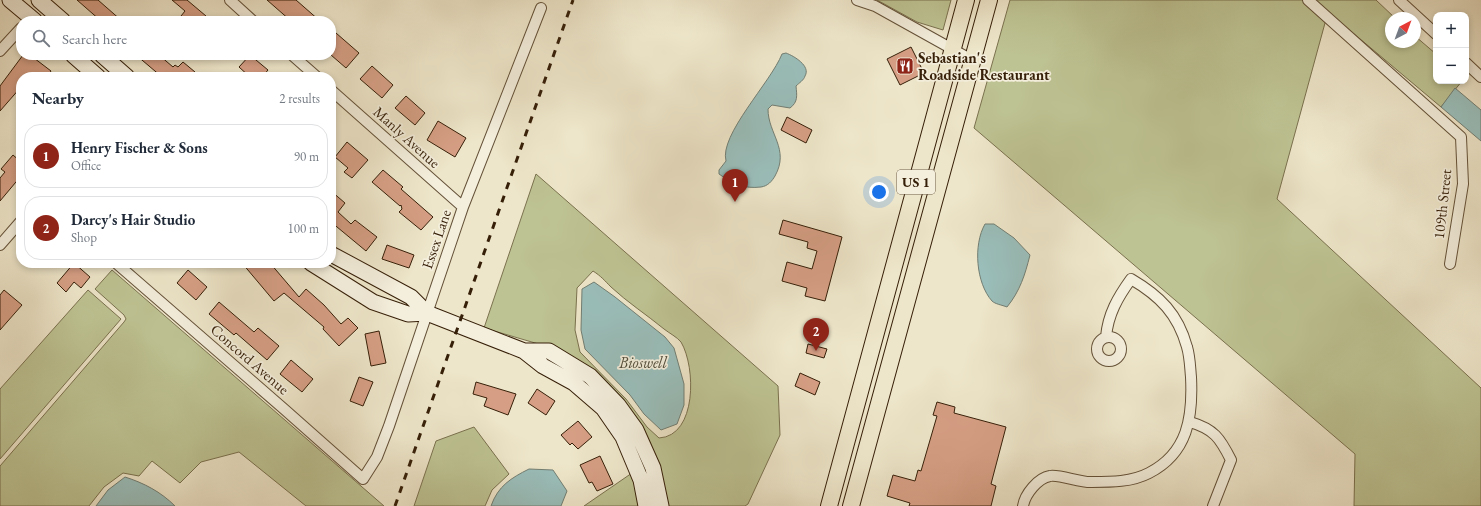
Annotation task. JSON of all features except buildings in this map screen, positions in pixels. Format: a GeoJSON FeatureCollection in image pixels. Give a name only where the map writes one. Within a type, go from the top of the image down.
{"type":"FeatureCollection","features":[{"type":"Feature","properties":{"kind":"main road","name":"US 1"},"geometry":{"type":"LineString","coordinates":[[829,506],[966,0]]}},
{"type":"Feature","properties":{"kind":"main road","name":"US 1"},"geometry":{"type":"LineString","coordinates":[[851,506],[989,0]]}},
{"type":"Feature","properties":{"kind":"street"},"geometry":{"type":"LineString","coordinates":[[10,0],[23,16]]}},
{"type":"Feature","properties":{"kind":"street"},"geometry":{"type":"LineString","coordinates":[[230,0],[248,16]]}},
{"type":"Feature","properties":{"kind":"street"},"geometry":{"type":"LineString","coordinates":[[857,0],[875,6],[972,60]]}},
{"type":"Feature","properties":{"kind":"street","name":"109th Street"},"geometry":{"type":"LineString","coordinates":[[1308,0],[1461,137],[1463,184],[1450,264]]}},
{"type":"Feature","properties":{"kind":"street"},"geometry":{"type":"LineString","coordinates":[[1399,0],[1433,31]]}},
{"type":"Feature","properties":{"kind":"street"},"geometry":{"type":"LineString","coordinates":[[32,16],[41,2],[57,16]]}},
{"type":"Feature","properties":{"kind":"street","name":"Essex Lane"},"geometry":{"type":"LineString","coordinates":[[363,479],[379,451],[463,207],[540,8]]}},
{"type":"Feature","properties":{"kind":"street"},"geometry":{"type":"LineString","coordinates":[[0,51],[16,34]]}},
{"type":"Feature","properties":{"kind":"street"},"geometry":{"type":"LineString","coordinates":[[79,60],[92,72]]}},
{"type":"Feature","properties":{"kind":"street"},"geometry":{"type":"LineString","coordinates":[[108,60],[121,72]]}},
{"type":"Feature","properties":{"kind":"street"},"geometry":{"type":"LineString","coordinates":[[297,60],[311,72]]}},
{"type":"Feature","properties":{"kind":"street"},"geometry":{"type":"LineString","coordinates":[[1469,66],[1481,77]]}},
{"type":"Feature","properties":{"kind":"street","name":"Manly Avenue"},"geometry":{"type":"LineString","coordinates":[[336,94],[463,207]]}},
{"type":"Feature","properties":{"kind":"street"},"geometry":{"type":"LineString","coordinates":[[0,245],[16,227]]}},
{"type":"Feature","properties":{"kind":"street"},"geometry":{"type":"LineString","coordinates":[[336,257],[411,297],[427,313],[524,351],[543,366],[574,383],[603,408],[623,437],[641,480],[646,506]]}},
{"type":"Feature","properties":{"kind":"street","name":"Concord Avenue"},"geometry":{"type":"LineString","coordinates":[[122,268],[284,408],[363,479]]}},
{"type":"Feature","properties":{"kind":"street"},"geometry":{"type":"LineString","coordinates":[[320,268],[373,302],[408,314],[427,313]]}},
{"type":"Feature","properties":{"kind":"street"},"geometry":{"type":"LineString","coordinates":[[1023,506],[1024,501],[1037,483],[1051,476],[1087,483],[1128,479],[1148,474],[1168,461],[1186,433],[1190,422],[1192,393],[1190,362],[1183,332],[1173,314],[1147,288],[1131,279],[1112,309],[1107,323],[1106,337]]}},
{"type":"Feature","properties":{"kind":"street"},"geometry":{"type":"LineString","coordinates":[[524,351],[548,351],[590,376],[618,405],[636,430],[653,468],[660,506]]}},
{"type":"Feature","properties":{"kind":"street"},"geometry":{"type":"LineString","coordinates":[[1190,422],[1206,426],[1222,441],[1231,460],[1213,506]]}},
{"type":"Feature","properties":{"kind":"green space"},"geometry":{"type":"Polygon","coordinates":[[[877,0],[951,0],[943,30],[917,22],[877,0]]]}},
{"type":"Feature","properties":{"kind":"green space"},"geometry":{"type":"Polygon","coordinates":[[[1010,0],[1376,0],[1389,12],[1385,12],[1385,48],[1421,48],[1421,41],[1433,51],[1433,84],[1460,84],[1441,107],[1328,12],[1277,199],[1481,388],[1481,506],[1354,506],[1355,454],[974,128],[1010,0]]]}},
{"type":"Feature","properties":{"kind":"green space"},"geometry":{"type":"Polygon","coordinates":[[[536,174],[778,386],[780,435],[748,504],[745,506],[667,506],[654,455],[559,350],[484,328],[536,174]],[[593,271],[577,288],[575,330],[580,352],[626,399],[647,427],[659,438],[671,434],[681,426],[687,413],[690,399],[691,383],[689,367],[686,353],[681,342],[624,298],[593,271]]]}},
{"type":"Feature","properties":{"kind":"green space"},"geometry":{"type":"Polygon","coordinates":[[[112,270],[384,506],[306,506],[239,452],[201,462],[180,483],[152,461],[139,476],[123,473],[104,487],[89,506],[0,506],[0,466],[126,319],[124,315],[95,289],[112,270]]]}},
{"type":"Feature","properties":{"kind":"green space"},"geometry":{"type":"Polygon","coordinates":[[[88,290],[121,319],[0,459],[0,389],[88,290]]]}},
{"type":"Feature","properties":{"kind":"green space"},"geometry":{"type":"Polygon","coordinates":[[[474,427],[509,474],[492,490],[485,506],[414,506],[436,441],[474,427]]]}},
{"type":"Feature","properties":{"kind":"green space"},"geometry":{"type":"Polygon","coordinates":[[[632,473],[639,506],[584,506],[632,473]]]}},
{"type":"Feature","properties":{"kind":"water"},"geometry":{"type":"Polygon","coordinates":[[[786,53],[801,62],[806,69],[806,72],[804,79],[796,86],[797,93],[793,106],[790,108],[772,105],[768,109],[780,158],[775,176],[770,183],[761,187],[749,187],[729,181],[719,174],[719,170],[726,161],[726,150],[730,137],[747,108],[768,79],[782,54],[786,53]]]}},
{"type":"Feature","properties":{"kind":"water"},"geometry":{"type":"Polygon","coordinates":[[[1455,88],[1481,110],[1481,141],[1441,107],[1455,88]]]}},
{"type":"Feature","properties":{"kind":"water"},"geometry":{"type":"Polygon","coordinates":[[[985,224],[994,224],[1014,238],[1030,255],[1022,282],[1007,307],[992,301],[982,284],[978,264],[978,253],[981,233],[985,224]]]}},
{"type":"Feature","properties":{"kind":"water","name":"Bioswell"},"geometry":{"type":"Polygon","coordinates":[[[594,282],[665,337],[674,348],[684,384],[684,405],[677,424],[661,430],[644,414],[630,395],[585,349],[581,330],[582,289],[594,282]]]}},
{"type":"Feature","properties":{"kind":"water"},"geometry":{"type":"Polygon","coordinates":[[[529,469],[553,470],[567,491],[561,506],[491,506],[497,493],[506,483],[529,469]]]}},
{"type":"Feature","properties":{"kind":"water"},"geometry":{"type":"Polygon","coordinates":[[[125,477],[152,488],[175,506],[96,506],[108,490],[125,477]]]}},
{"type":"Feature","properties":{"kind":"railway"},"geometry":{"type":"LineString","coordinates":[[395,506],[573,0]]}},
{"type":"Feature","properties":{"kind":"place","name":"Sebastian's Roadside Restaurant"},"geometry":{"type":"Point","coordinates":[905,66]}},
{"type":"Feature","properties":{"kind":"place","name":"Henry Fischer & Sons"},"geometry":{"type":"Point","coordinates":[735,202]}},
{"type":"Feature","properties":{"kind":"place","name":"Darcy's Hair Studio"},"geometry":{"type":"Point","coordinates":[816,351]}}]}
